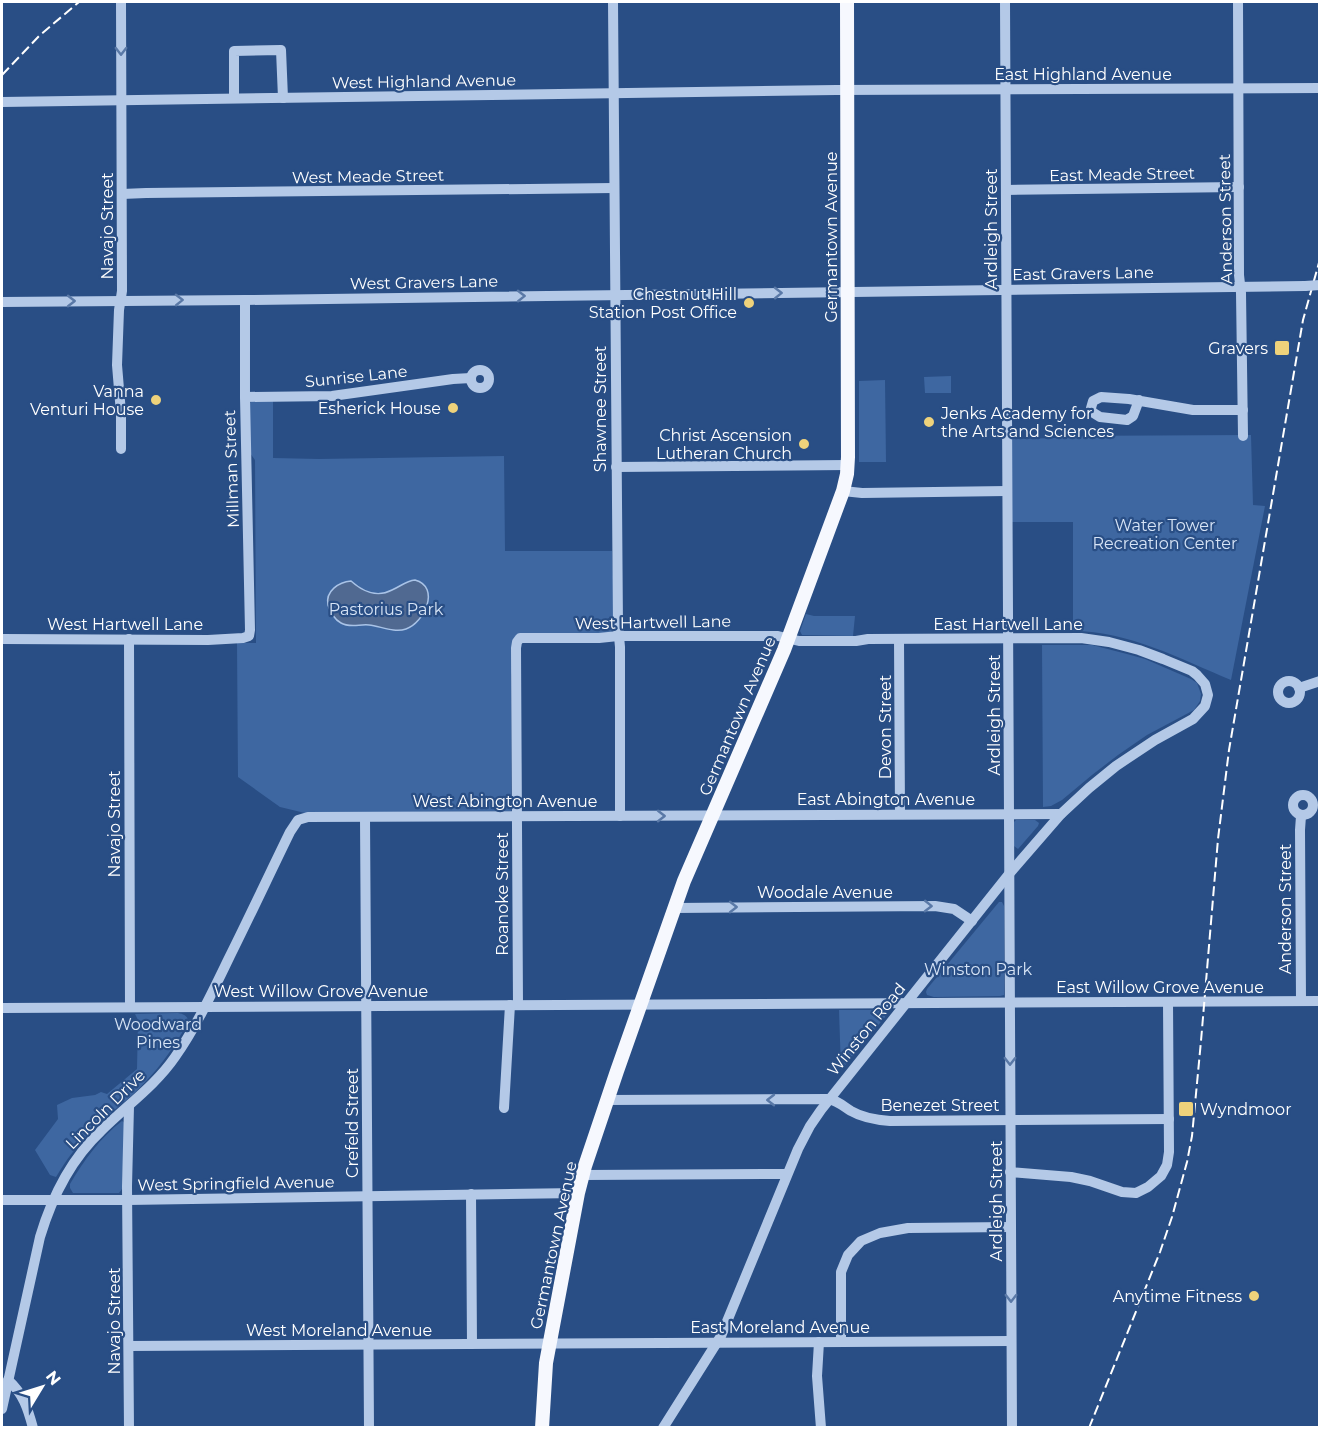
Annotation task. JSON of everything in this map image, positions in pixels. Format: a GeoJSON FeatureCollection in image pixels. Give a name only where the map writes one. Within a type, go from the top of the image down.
{"type":"FeatureCollection","features":[{"type":"Feature","properties":{"kind":"main road","name":"Germantown Avenue"},"geometry":{"type":"LineString","coordinates":[[542,1428],[545,1373],[578,1193],[607,1100],[675,908],[712,816],[789,639],[843,490],[848,465],[847,2]]}},
{"type":"Feature","properties":{"kind":"street","name":"Navajo Street"},"geometry":{"type":"LineString","coordinates":[[121,2],[121,301],[117,365],[121,449]]}},
{"type":"Feature","properties":{"kind":"street","name":"Shawnee Street"},"geometry":{"type":"LineString","coordinates":[[613,2],[620,816]]}},
{"type":"Feature","properties":{"kind":"street","name":"Ardleigh Street"},"geometry":{"type":"LineString","coordinates":[[1005,2],[1012,1428]]}},
{"type":"Feature","properties":{"kind":"street","name":"Anderson Street"},"geometry":{"type":"LineString","coordinates":[[1238,2],[1239,275],[1243,436]]}},
{"type":"Feature","properties":{"kind":"street"},"geometry":{"type":"LineString","coordinates":[[234,98],[234,51],[281,50],[283,98]]}},
{"type":"Feature","properties":{"kind":"street","name":"East Highland Avenue"},"geometry":{"type":"LineString","coordinates":[[847,90],[1320,88]]}},
{"type":"Feature","properties":{"kind":"street","name":"West Highland Avenue"},"geometry":{"type":"LineString","coordinates":[[2,102],[847,90]]}},
{"type":"Feature","properties":{"kind":"street","name":"East Meade Street"},"geometry":{"type":"LineString","coordinates":[[1006,190],[1239,187]]}},
{"type":"Feature","properties":{"kind":"street","name":"West Meade Street"},"geometry":{"type":"LineString","coordinates":[[122,194],[614,188]]}},
{"type":"Feature","properties":{"kind":"street","name":"East Gravers Lane"},"geometry":{"type":"LineString","coordinates":[[848,291],[1320,285]]}},
{"type":"Feature","properties":{"kind":"street","name":"West Gravers Lane"},"geometry":{"type":"LineString","coordinates":[[2,302],[848,291]]}},
{"type":"Feature","properties":{"kind":"street","name":"Millman Street"},"geometry":{"type":"LineString","coordinates":[[245,300],[249,636]]}},
{"type":"Feature","properties":{"kind":"street","name":"Sunrise Lane"},"geometry":{"type":"LineString","coordinates":[[245,397],[332,396],[471,378]]}},
{"type":"Feature","properties":{"kind":"street"},"geometry":{"type":"LineString","coordinates":[[1139,399],[1193,410],[1243,410]]}},
{"type":"Feature","properties":{"kind":"street"},"geometry":{"type":"LineString","coordinates":[[616,467],[848,465]]}},
{"type":"Feature","properties":{"kind":"street"},"geometry":{"type":"LineString","coordinates":[[843,490],[1007,492]]}},
{"type":"Feature","properties":{"kind":"street","name":"West Hartwell Lane"},"geometry":{"type":"LineString","coordinates":[[2,639],[232,639],[249,636]]}},
{"type":"Feature","properties":{"kind":"street","name":"West Hartwell Lane"},"geometry":{"type":"LineString","coordinates":[[518,639],[525,637],[778,636],[789,639]]}},
{"type":"Feature","properties":{"kind":"street","name":"East Hartwell Lane"},"geometry":{"type":"LineString","coordinates":[[789,639],[799,641],[1008,638],[1099,640],[1163,658],[1192,671],[1205,684],[1208,695]]}},
{"type":"Feature","properties":{"kind":"street","name":"Navajo Street"},"geometry":{"type":"LineString","coordinates":[[129,639],[130,1007]]}},
{"type":"Feature","properties":{"kind":"street","name":"Roanoke Street"},"geometry":{"type":"LineString","coordinates":[[504,1108],[514,1005],[517,816],[516,648],[518,639]]}},
{"type":"Feature","properties":{"kind":"street","name":"Devon Street"},"geometry":{"type":"LineString","coordinates":[[899,639],[900,814]]}},
{"type":"Feature","properties":{"kind":"street"},"geometry":{"type":"LineString","coordinates":[[1299,688],[1320,681]]}},
{"type":"Feature","properties":{"kind":"street","name":"Winston Road"},"geometry":{"type":"LineString","coordinates":[[663,1428],[718,1342],[803,1139],[829,1100],[1009,874],[1060,814],[1116,766],[1155,740],[1198,716],[1205,706],[1208,695]]}},
{"type":"Feature","properties":{"kind":"street","name":"East Abington Avenue"},"geometry":{"type":"LineString","coordinates":[[712,816],[1060,814]]}},
{"type":"Feature","properties":{"kind":"street","name":"West Abington Avenue"},"geometry":{"type":"LineString","coordinates":[[298,820],[308,818],[712,816]]}},
{"type":"Feature","properties":{"kind":"street","name":"Anderson Street"},"geometry":{"type":"LineString","coordinates":[[1301,816],[1301,1001]]}},
{"type":"Feature","properties":{"kind":"street","name":"Crefeld Street"},"geometry":{"type":"LineString","coordinates":[[365,818],[369,1428]]}},
{"type":"Feature","properties":{"kind":"street","name":"Lincoln Drive"},"geometry":{"type":"LineString","coordinates":[[2,1409],[40,1237],[52,1200],[81,1152],[101,1130],[159,1077],[175,1058],[205,1007],[290,832],[298,820]]}},
{"type":"Feature","properties":{"kind":"street","name":"Woodale Avenue"},"geometry":{"type":"LineString","coordinates":[[675,908],[935,906],[954,909],[972,921]]}},
{"type":"Feature","properties":{"kind":"street","name":"East Willow Grove Avenue"},"geometry":{"type":"LineString","coordinates":[[640,1005],[1320,1001]]}},
{"type":"Feature","properties":{"kind":"street"},"geometry":{"type":"LineString","coordinates":[[1010,1172],[1071,1177],[1129,1193],[1140,1191],[1161,1176],[1167,1165],[1169,1152],[1168,1002]]}},
{"type":"Feature","properties":{"kind":"street","name":"West Willow Grove Avenue"},"geometry":{"type":"LineString","coordinates":[[2,1008],[640,1005]]}},
{"type":"Feature","properties":{"kind":"street","name":"Benezet Street"},"geometry":{"type":"LineString","coordinates":[[607,1100],[829,1100],[838,1102],[857,1114],[879,1120],[1169,1119]]}},
{"type":"Feature","properties":{"kind":"street","name":"Navajo Street"},"geometry":{"type":"LineString","coordinates":[[129,1106],[129,1428]]}},
{"type":"Feature","properties":{"kind":"street"},"geometry":{"type":"LineString","coordinates":[[583,1175],[787,1174]]}},
{"type":"Feature","properties":{"kind":"street","name":"West Springfield Avenue"},"geometry":{"type":"LineString","coordinates":[[2,1200],[578,1193]]}},
{"type":"Feature","properties":{"kind":"street"},"geometry":{"type":"LineString","coordinates":[[471,1194],[472,1344]]}},
{"type":"Feature","properties":{"kind":"street"},"geometry":{"type":"LineString","coordinates":[[841,1342],[842,1272],[848,1255],[861,1242],[880,1233],[908,1228],[1011,1227]]}},
{"type":"Feature","properties":{"kind":"street","name":"East Moreland Avenue"},"geometry":{"type":"LineString","coordinates":[[550,1343],[1011,1341]]}},
{"type":"Feature","properties":{"kind":"street"},"geometry":{"type":"LineString","coordinates":[[819,1342],[821,1428]]}},
{"type":"Feature","properties":{"kind":"street","name":"West Moreland Avenue"},"geometry":{"type":"LineString","coordinates":[[129,1346],[550,1343]]}},
{"type":"Feature","properties":{"kind":"street"},"geometry":{"type":"LineString","coordinates":[[8,1380],[23,1397],[33,1428]]}},
{"type":"Feature","properties":{"kind":"green space"},"geometry":{"type":"Polygon","coordinates":[[[951,376],[951,393],[925,393],[924,377],[951,376]]]}},
{"type":"Feature","properties":{"kind":"green space"},"geometry":{"type":"Polygon","coordinates":[[[885,380],[886,462],[859,462],[859,381],[885,380]]]}},
{"type":"Feature","properties":{"kind":"green space","name":"Pastorius Park"},"geometry":{"type":"Polygon","coordinates":[[[252,401],[273,401],[273,458],[504,456],[505,551],[612,551],[614,630],[609,633],[523,634],[511,675],[511,811],[305,813],[280,807],[238,777],[237,643],[256,643],[255,460],[250,453],[250,403],[252,401]]]}},
{"type":"Feature","properties":{"kind":"green space","name":"Water Tower Recreation Center"},"geometry":{"type":"Polygon","coordinates":[[[1251,435],[1253,505],[1265,506],[1231,680],[1134,641],[1094,632],[1073,631],[1073,522],[1012,522],[1012,439],[1055,438],[1056,436],[1251,435]]]}},
{"type":"Feature","properties":{"kind":"green space"},"geometry":{"type":"Polygon","coordinates":[[[806,614],[855,616],[853,636],[802,635],[800,631],[806,614]]]}},
{"type":"Feature","properties":{"kind":"green space"},"geometry":{"type":"Polygon","coordinates":[[[1042,645],[1092,645],[1145,659],[1197,683],[1201,694],[1200,701],[1194,710],[1147,735],[1118,755],[1062,800],[1051,806],[1043,807],[1042,645]]]}},
{"type":"Feature","properties":{"kind":"green space"},"geometry":{"type":"Polygon","coordinates":[[[1016,820],[1035,820],[1039,823],[1018,849],[1014,846],[1014,822],[1016,820]]]}},
{"type":"Feature","properties":{"kind":"green space","name":"Winston Park"},"geometry":{"type":"Polygon","coordinates":[[[999,902],[1002,902],[1004,906],[1004,995],[934,997],[927,995],[927,989],[999,902]]]}},
{"type":"Feature","properties":{"kind":"green space"},"geometry":{"type":"Polygon","coordinates":[[[839,1010],[880,1010],[886,1014],[841,1070],[839,1010]]]}},
{"type":"Feature","properties":{"kind":"green space","name":"Woodward Pines"},"geometry":{"type":"Polygon","coordinates":[[[135,1014],[183,1014],[188,1022],[169,1053],[137,1090],[87,1135],[72,1152],[56,1177],[50,1175],[35,1150],[58,1119],[57,1105],[72,1098],[101,1092],[107,1094],[137,1069],[138,1020],[135,1014]]]}},
{"type":"Feature","properties":{"kind":"green space"},"geometry":{"type":"Polygon","coordinates":[[[122,1121],[125,1123],[122,1189],[119,1193],[73,1193],[70,1184],[81,1166],[100,1142],[122,1121]]]}},
{"type":"Feature","properties":{"kind":"shaded area"},"geometry":{"type":"Polygon","coordinates":[[[415,580],[423,584],[427,590],[427,605],[419,620],[406,629],[344,624],[335,618],[328,605],[329,595],[334,588],[346,582],[351,581],[370,592],[381,593],[415,580]]]}},
{"type":"Feature","properties":{"kind":"railway"},"geometry":{"type":"LineString","coordinates":[[2,75],[39,36],[79,2]]}},
{"type":"Feature","properties":{"kind":"railway"},"geometry":{"type":"LineString","coordinates":[[1089,1428],[1160,1252],[1187,1162],[1192,1136],[1218,839],[1229,750],[1303,320],[1320,259]]}},
{"type":"Feature","properties":{"kind":"place","name":"Chestnut Hill Station Post Office"},"geometry":{"type":"Point","coordinates":[749,303]}},
{"type":"Feature","properties":{"kind":"place","name":"Gravers"},"geometry":{"type":"Point","coordinates":[1282,348]}},
{"type":"Feature","properties":{"kind":"place","name":"Vanna Venturi House"},"geometry":{"type":"Point","coordinates":[156,400]}},
{"type":"Feature","properties":{"kind":"place","name":"Esherick House"},"geometry":{"type":"Point","coordinates":[453,408]}},
{"type":"Feature","properties":{"kind":"place","name":"Jenks Academy for the Arts and Sciences"},"geometry":{"type":"Point","coordinates":[929,422]}},
{"type":"Feature","properties":{"kind":"place","name":"Christ Ascension Lutheran Church"},"geometry":{"type":"Point","coordinates":[804,444]}},
{"type":"Feature","properties":{"kind":"place","name":"Wyndmoor"},"geometry":{"type":"Point","coordinates":[1186,1109]}},
{"type":"Feature","properties":{"kind":"place","name":"Anytime Fitness"},"geometry":{"type":"Point","coordinates":[1254,1296]}}]}
